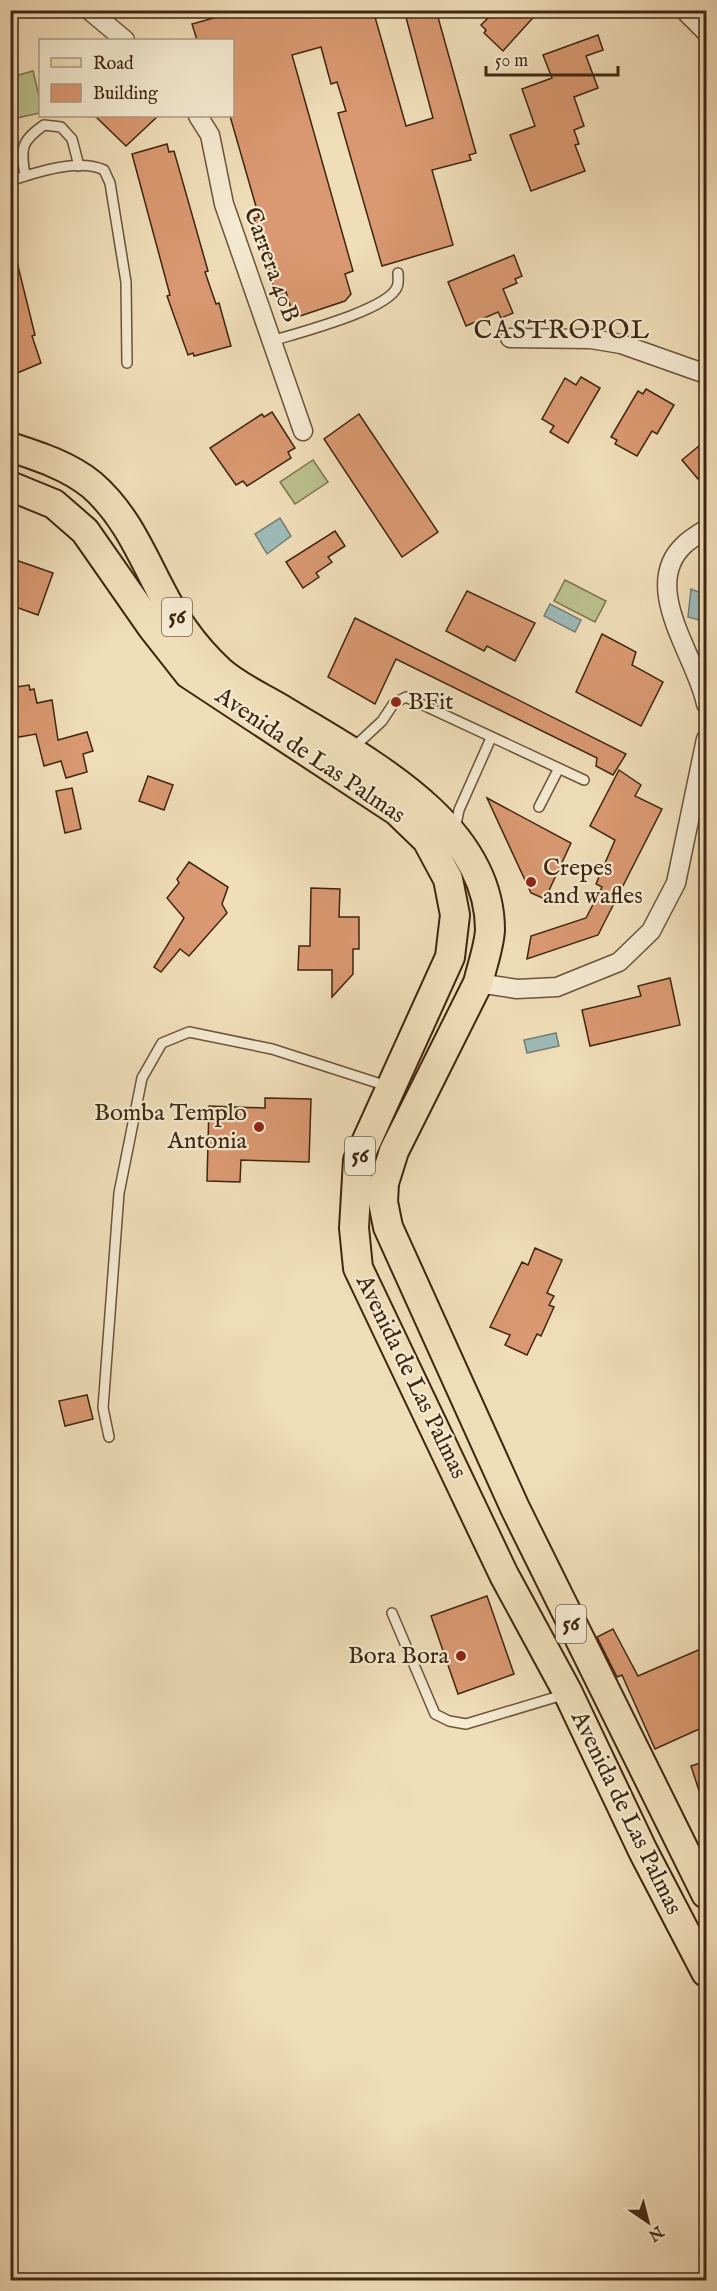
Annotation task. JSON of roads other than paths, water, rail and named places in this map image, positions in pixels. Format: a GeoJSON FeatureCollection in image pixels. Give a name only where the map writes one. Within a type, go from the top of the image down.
{"type":"FeatureCollection","features":[{"type":"Feature","properties":{"kind":"main road","name":"Avenida de Las Palmas"},"geometry":{"type":"LineString","coordinates":[[10,447],[72,472],[92,485],[110,504],[136,542],[184,629],[221,672],[348,751],[417,799],[455,838],[483,890],[490,930],[478,983],[394,1151],[384,1183],[383,1202],[388,1227],[519,1518],[706,1894]]}},
{"type":"Feature","properties":{"kind":"main road","name":"Avenida de Las Palmas"},"geometry":{"type":"LineString","coordinates":[[10,486],[54,504],[85,531],[152,627],[189,674],[397,811],[427,840],[448,879],[455,915],[450,957],[409,1052],[389,1086],[358,1160],[354,1228],[358,1268],[504,1575],[568,1693],[643,1851],[706,1972]]}},
{"type":"Feature","properties":{"kind":"street"},"geometry":{"type":"LineString","coordinates":[[89,10],[124,39]]}},
{"type":"Feature","properties":{"kind":"street"},"geometry":{"type":"LineString","coordinates":[[684,10],[706,32]]}},
{"type":"Feature","properties":{"kind":"street","name":"Carrera 40B"},"geometry":{"type":"LineString","coordinates":[[199,117],[210,135],[224,204],[303,431]]}},
{"type":"Feature","properties":{"kind":"street"},"geometry":{"type":"LineString","coordinates":[[510,338],[591,339],[621,344],[706,375]]}},
{"type":"Feature","properties":{"kind":"street"},"geometry":{"type":"LineString","coordinates":[[706,529],[683,546],[673,559],[667,574],[671,614],[702,682],[706,704]]}},
{"type":"Feature","properties":{"kind":"street"},"geometry":{"type":"LineString","coordinates":[[478,983],[517,989],[557,987],[619,962],[651,931],[676,883],[706,739]]}},
{"type":"Feature","properties":{"kind":"lane"},"geometry":{"type":"LineString","coordinates":[[25,176],[22,152],[27,136],[44,125],[61,127],[72,139],[79,166]]}},
{"type":"Feature","properties":{"kind":"lane"},"geometry":{"type":"LineString","coordinates":[[10,181],[79,166],[94,165],[105,170],[110,183],[126,282],[127,363]]}},
{"type":"Feature","properties":{"kind":"lane"},"geometry":{"type":"LineString","coordinates":[[272,341],[364,311],[386,299],[397,287],[398,273]]}},
{"type":"Feature","properties":{"kind":"lane"},"geometry":{"type":"LineString","coordinates":[[348,751],[368,736],[401,698],[406,697],[558,770],[584,780]]}},
{"type":"Feature","properties":{"kind":"lane"},"geometry":{"type":"LineString","coordinates":[[455,838],[459,810],[491,738]]}},
{"type":"Feature","properties":{"kind":"lane"},"geometry":{"type":"LineString","coordinates":[[539,807],[558,770]]}},
{"type":"Feature","properties":{"kind":"lane"},"geometry":{"type":"LineString","coordinates":[[109,1437],[103,1407],[119,1193],[142,1078],[162,1043],[189,1032],[272,1049],[389,1086]]}},
{"type":"Feature","properties":{"kind":"lane"},"geometry":{"type":"LineString","coordinates":[[392,1614],[435,1714],[449,1721],[466,1724],[568,1693]]}},
{"type":"Feature","properties":{"kind":"water"},"geometry":{"type":"Polygon","coordinates":[[[280,518],[291,536],[267,554],[255,534],[280,518]]]}},
{"type":"Feature","properties":{"kind":"water"},"geometry":{"type":"Polygon","coordinates":[[[691,589],[706,595],[706,622],[688,617],[691,589]]]}},
{"type":"Feature","properties":{"kind":"water"},"geometry":{"type":"Polygon","coordinates":[[[550,604],[581,620],[575,632],[544,616],[550,604]]]}},
{"type":"Feature","properties":{"kind":"water"},"geometry":{"type":"Polygon","coordinates":[[[556,1033],[559,1046],[527,1053],[524,1040],[556,1033]]]}},
{"type":"Feature","properties":{"kind":"place","name":"BFit"},"geometry":{"type":"Point","coordinates":[396,702]}},
{"type":"Feature","properties":{"kind":"place","name":"Crepes and wafles"},"geometry":{"type":"Point","coordinates":[531,882]}},
{"type":"Feature","properties":{"kind":"place","name":"Bomba Templo Antonia"},"geometry":{"type":"Point","coordinates":[259,1127]}},
{"type":"Feature","properties":{"kind":"place","name":"Bora Bora"},"geometry":{"type":"Point","coordinates":[461,1656]}},
{"type":"Feature","properties":{"kind":"district","name":"CASTROPOL"},"geometry":{"type":"Point","coordinates":[562,330]}}]}
